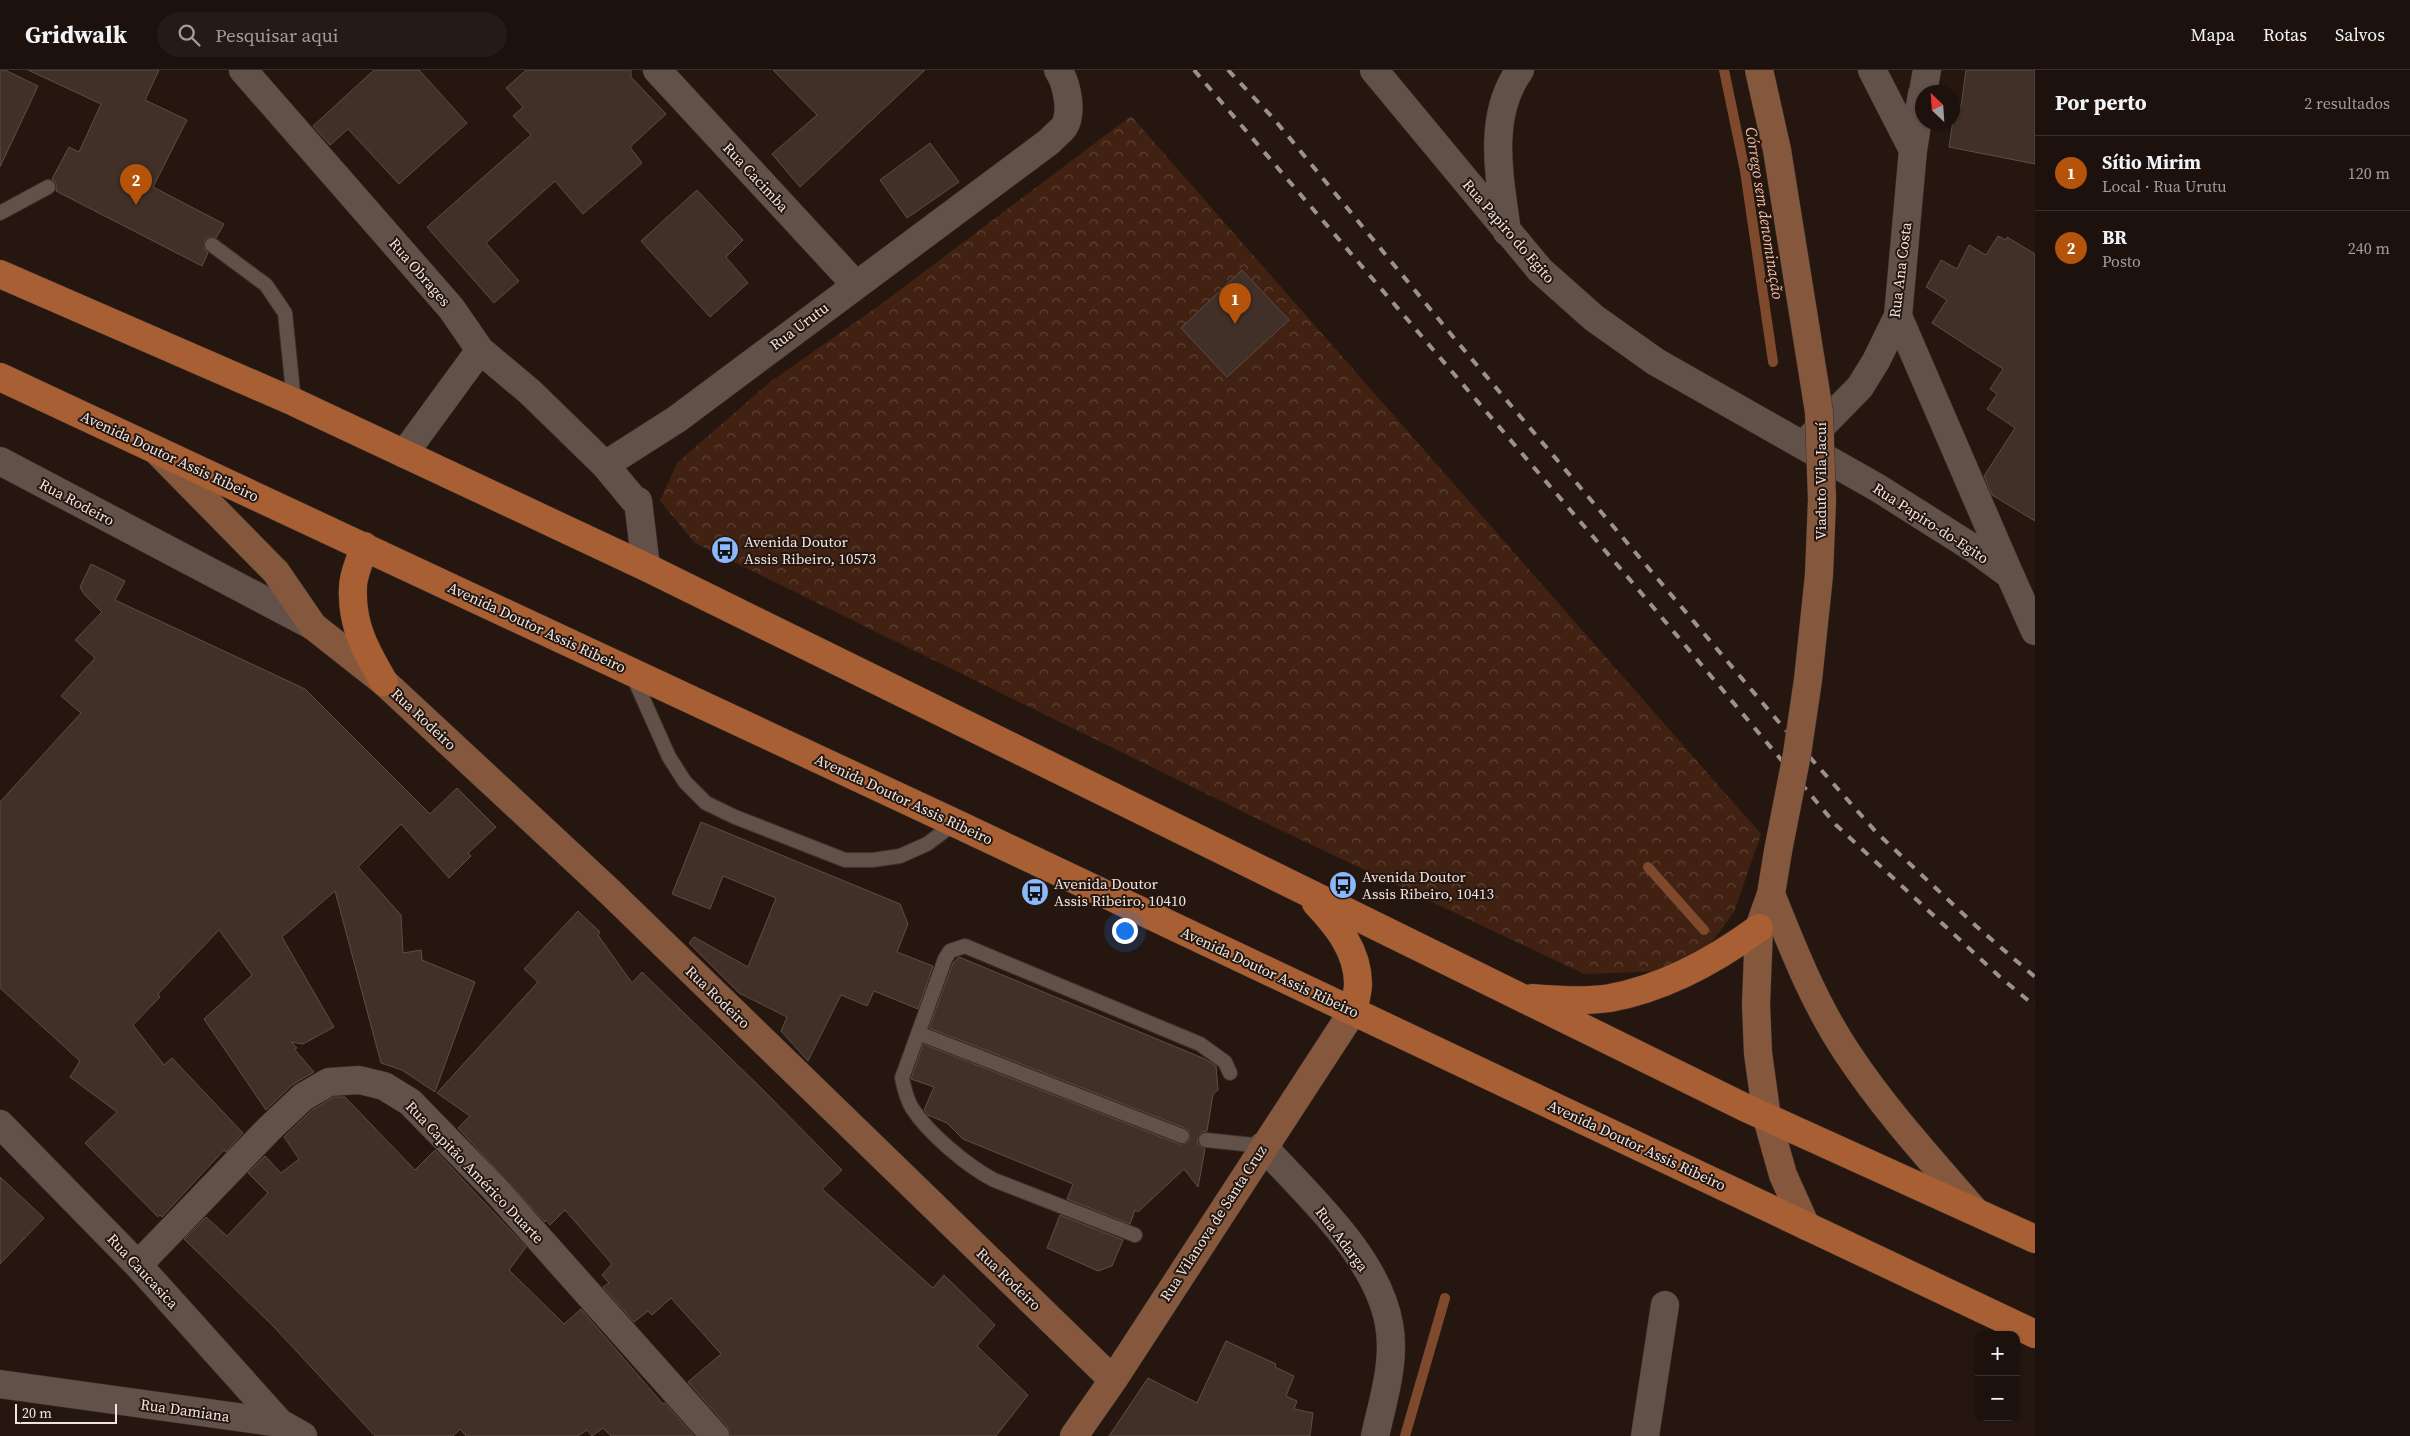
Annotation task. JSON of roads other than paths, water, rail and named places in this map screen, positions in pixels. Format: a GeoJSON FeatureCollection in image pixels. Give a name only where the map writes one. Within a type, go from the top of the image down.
{"type":"FeatureCollection","features":[{"type":"Feature","properties":{"kind":"main road"},"geometry":{"type":"LineString","coordinates":[[0,274],[294,402],[646,567],[1767,1118],[1974,1210],[2035,1240]]}},
{"type":"Feature","properties":{"kind":"main road","name":"Avenida Doutor Assis Ribeiro"},"geometry":{"type":"LineString","coordinates":[[0,377],[1353,1010],[2035,1334]]}},
{"type":"Feature","properties":{"kind":"main road"},"geometry":{"type":"LineString","coordinates":[[364,546],[353,586],[354,610],[362,643],[384,682]]}},
{"type":"Feature","properties":{"kind":"main road"},"geometry":{"type":"LineString","coordinates":[[1308,894],[1338,926],[1352,954],[1358,984],[1353,1010]]}},
{"type":"Feature","properties":{"kind":"main road"},"geometry":{"type":"LineString","coordinates":[[1521,997],[1568,1001],[1609,998],[1652,987],[1692,970],[1714,958],[1759,928]]}},
{"type":"Feature","properties":{"kind":"street","name":"Rua Obrages"},"geometry":{"type":"LineString","coordinates":[[243,70],[451,308],[480,350],[530,392],[605,465]]}},
{"type":"Feature","properties":{"kind":"street","name":"Rua Cacimba"},"geometry":{"type":"LineString","coordinates":[[657,70],[855,284]]}},
{"type":"Feature","properties":{"kind":"street","name":"Rua Urutu"},"geometry":{"type":"LineString","coordinates":[[605,465],[677,419],[855,284],[1050,141],[1065,126],[1068,105],[1067,90],[1058,70]]}},
{"type":"Feature","properties":{"kind":"street","name":"Rua Papiro do Egito"},"geometry":{"type":"LineString","coordinates":[[1374,70],[1506,232],[1540,270],[1594,318],[1656,362],[1800,443]]}},
{"type":"Feature","properties":{"kind":"street"},"geometry":{"type":"LineString","coordinates":[[1506,232],[1498,162],[1498,129],[1510,83],[1520,70]]}},
{"type":"Feature","properties":{"kind":"street","name":"Viaduto Vila Jacuí"},"geometry":{"type":"LineString","coordinates":[[1759,70],[1777,150],[1807,326],[1819,412],[1822,500],[1819,575],[1808,680],[1797,754],[1771,894]]}},
{"type":"Feature","properties":{"kind":"street"},"geometry":{"type":"LineString","coordinates":[[1872,70],[1913,150]]}},
{"type":"Feature","properties":{"kind":"street","name":"Rua Ana Costa"},"geometry":{"type":"LineString","coordinates":[[1924,85],[1927,70]]}},
{"type":"Feature","properties":{"kind":"street","name":"Rua Ana Costa"},"geometry":{"type":"LineString","coordinates":[[1800,443],[1860,387],[1876,361],[1898,316],[1913,150],[1917,130]]}},
{"type":"Feature","properties":{"kind":"street"},"geometry":{"type":"LineString","coordinates":[[1898,316],[2022,586]]}},
{"type":"Feature","properties":{"kind":"street"},"geometry":{"type":"LineString","coordinates":[[404,454],[480,350]]}},
{"type":"Feature","properties":{"kind":"street","name":"Rua Papiro-do-Egito"},"geometry":{"type":"LineString","coordinates":[[1800,443],[1878,488],[1976,550],[2022,586],[2035,631]]}},
{"type":"Feature","properties":{"kind":"street","name":"Rua Rodeiro"},"geometry":{"type":"LineString","coordinates":[[154,448],[276,572],[313,626]]}},
{"type":"Feature","properties":{"kind":"street","name":"Rua Rodeiro"},"geometry":{"type":"LineString","coordinates":[[0,462],[313,626],[384,682],[610,892],[1113,1380]]}},
{"type":"Feature","properties":{"kind":"street"},"geometry":{"type":"LineString","coordinates":[[605,465],[634,500],[638,501],[646,567]]}},
{"type":"Feature","properties":{"kind":"street"},"geometry":{"type":"LineString","coordinates":[[1771,894],[1759,928],[1756,1004],[1758,1054],[1767,1118],[1783,1175],[1806,1226]]}},
{"type":"Feature","properties":{"kind":"street"},"geometry":{"type":"LineString","coordinates":[[1771,894],[1796,957],[1816,1000],[1848,1054],[1898,1122],[1974,1210]]}},
{"type":"Feature","properties":{"kind":"street","name":"Rua Vilanova de Santa Cruz"},"geometry":{"type":"LineString","coordinates":[[1074,1436],[1113,1380],[1353,1010]]}},
{"type":"Feature","properties":{"kind":"street","name":"Rua Capitão Américo Duarte"},"geometry":{"type":"LineString","coordinates":[[138,1265],[269,1129],[303,1097],[329,1082],[359,1080],[384,1086],[410,1102],[494,1188],[715,1436]]}},
{"type":"Feature","properties":{"kind":"street","name":"Rua Caucasica"},"geometry":{"type":"LineString","coordinates":[[0,1124],[138,1265],[292,1430]]}},
{"type":"Feature","properties":{"kind":"street","name":"Rua Adarga"},"geometry":{"type":"LineString","coordinates":[[1263,1146],[1324,1214],[1359,1257],[1382,1298],[1389,1324],[1391,1352],[1386,1390],[1375,1436]]}},
{"type":"Feature","properties":{"kind":"street"},"geometry":{"type":"LineString","coordinates":[[1645,1436],[1665,1305]]}},
{"type":"Feature","properties":{"kind":"street","name":"Rua Damiana"},"geometry":{"type":"LineString","coordinates":[[0,1384],[292,1430]]}},
{"type":"Feature","properties":{"kind":"lane"},"geometry":{"type":"LineString","coordinates":[[0,213],[48,188]]}},
{"type":"Feature","properties":{"kind":"lane"},"geometry":{"type":"LineString","coordinates":[[212,245],[266,285],[284,313],[294,402]]}},
{"type":"Feature","properties":{"kind":"lane"},"geometry":{"type":"LineString","coordinates":[[631,671],[669,756],[685,782],[706,803],[736,817],[845,860],[873,860],[900,856],[927,844],[955,823]]}},
{"type":"Feature","properties":{"kind":"lane"},"geometry":{"type":"LineString","coordinates":[[1136,1235],[994,1180],[964,1161],[920,1120],[905,1093],[902,1078],[945,959],[950,951],[957,947],[965,946],[1200,1044],[1225,1062],[1230,1073]]}},
{"type":"Feature","properties":{"kind":"lane"},"geometry":{"type":"LineString","coordinates":[[918,1033],[1182,1136]]}},
{"type":"Feature","properties":{"kind":"lane"},"geometry":{"type":"LineString","coordinates":[[1206,1140],[1263,1146]]}},
{"type":"Feature","properties":{"kind":"waterway","name":"Córrego sem denominação"},"geometry":{"type":"LineString","coordinates":[[1724,70],[1745,171],[1773,362]]}},
{"type":"Feature","properties":{"kind":"waterway","name":"Córrego sem denominação"},"geometry":{"type":"LineString","coordinates":[[1648,867],[1704,930]]}},
{"type":"Feature","properties":{"kind":"waterway"},"geometry":{"type":"LineString","coordinates":[[1405,1436],[1445,1298]]}},
{"type":"Feature","properties":{"kind":"railway"},"geometry":{"type":"LineString","coordinates":[[1194,70],[1637,588],[1836,825],[2000,977],[2035,1006]]}},
{"type":"Feature","properties":{"kind":"railway"},"geometry":{"type":"LineString","coordinates":[[1228,70],[1274,119],[1459,344],[1777,720],[1876,832],[1976,926],[2035,977]]}},
{"type":"Feature","properties":{"kind":"place","name":"BR"},"geometry":{"type":"Point","coordinates":[136,205]}},
{"type":"Feature","properties":{"kind":"place","name":"Sítio Mirim"},"geometry":{"type":"Point","coordinates":[1235,324]}},
{"type":"Feature","properties":{"kind":"place","name":"Avenida Doutor Assis Ribeiro, 10573"},"geometry":{"type":"Point","coordinates":[725,550]}},
{"type":"Feature","properties":{"kind":"place","name":"Avenida Doutor Assis Ribeiro, 10413"},"geometry":{"type":"Point","coordinates":[1343,885]}},
{"type":"Feature","properties":{"kind":"place","name":"Avenida Doutor Assis Ribeiro, 10410"},"geometry":{"type":"Point","coordinates":[1035,892]}}]}
